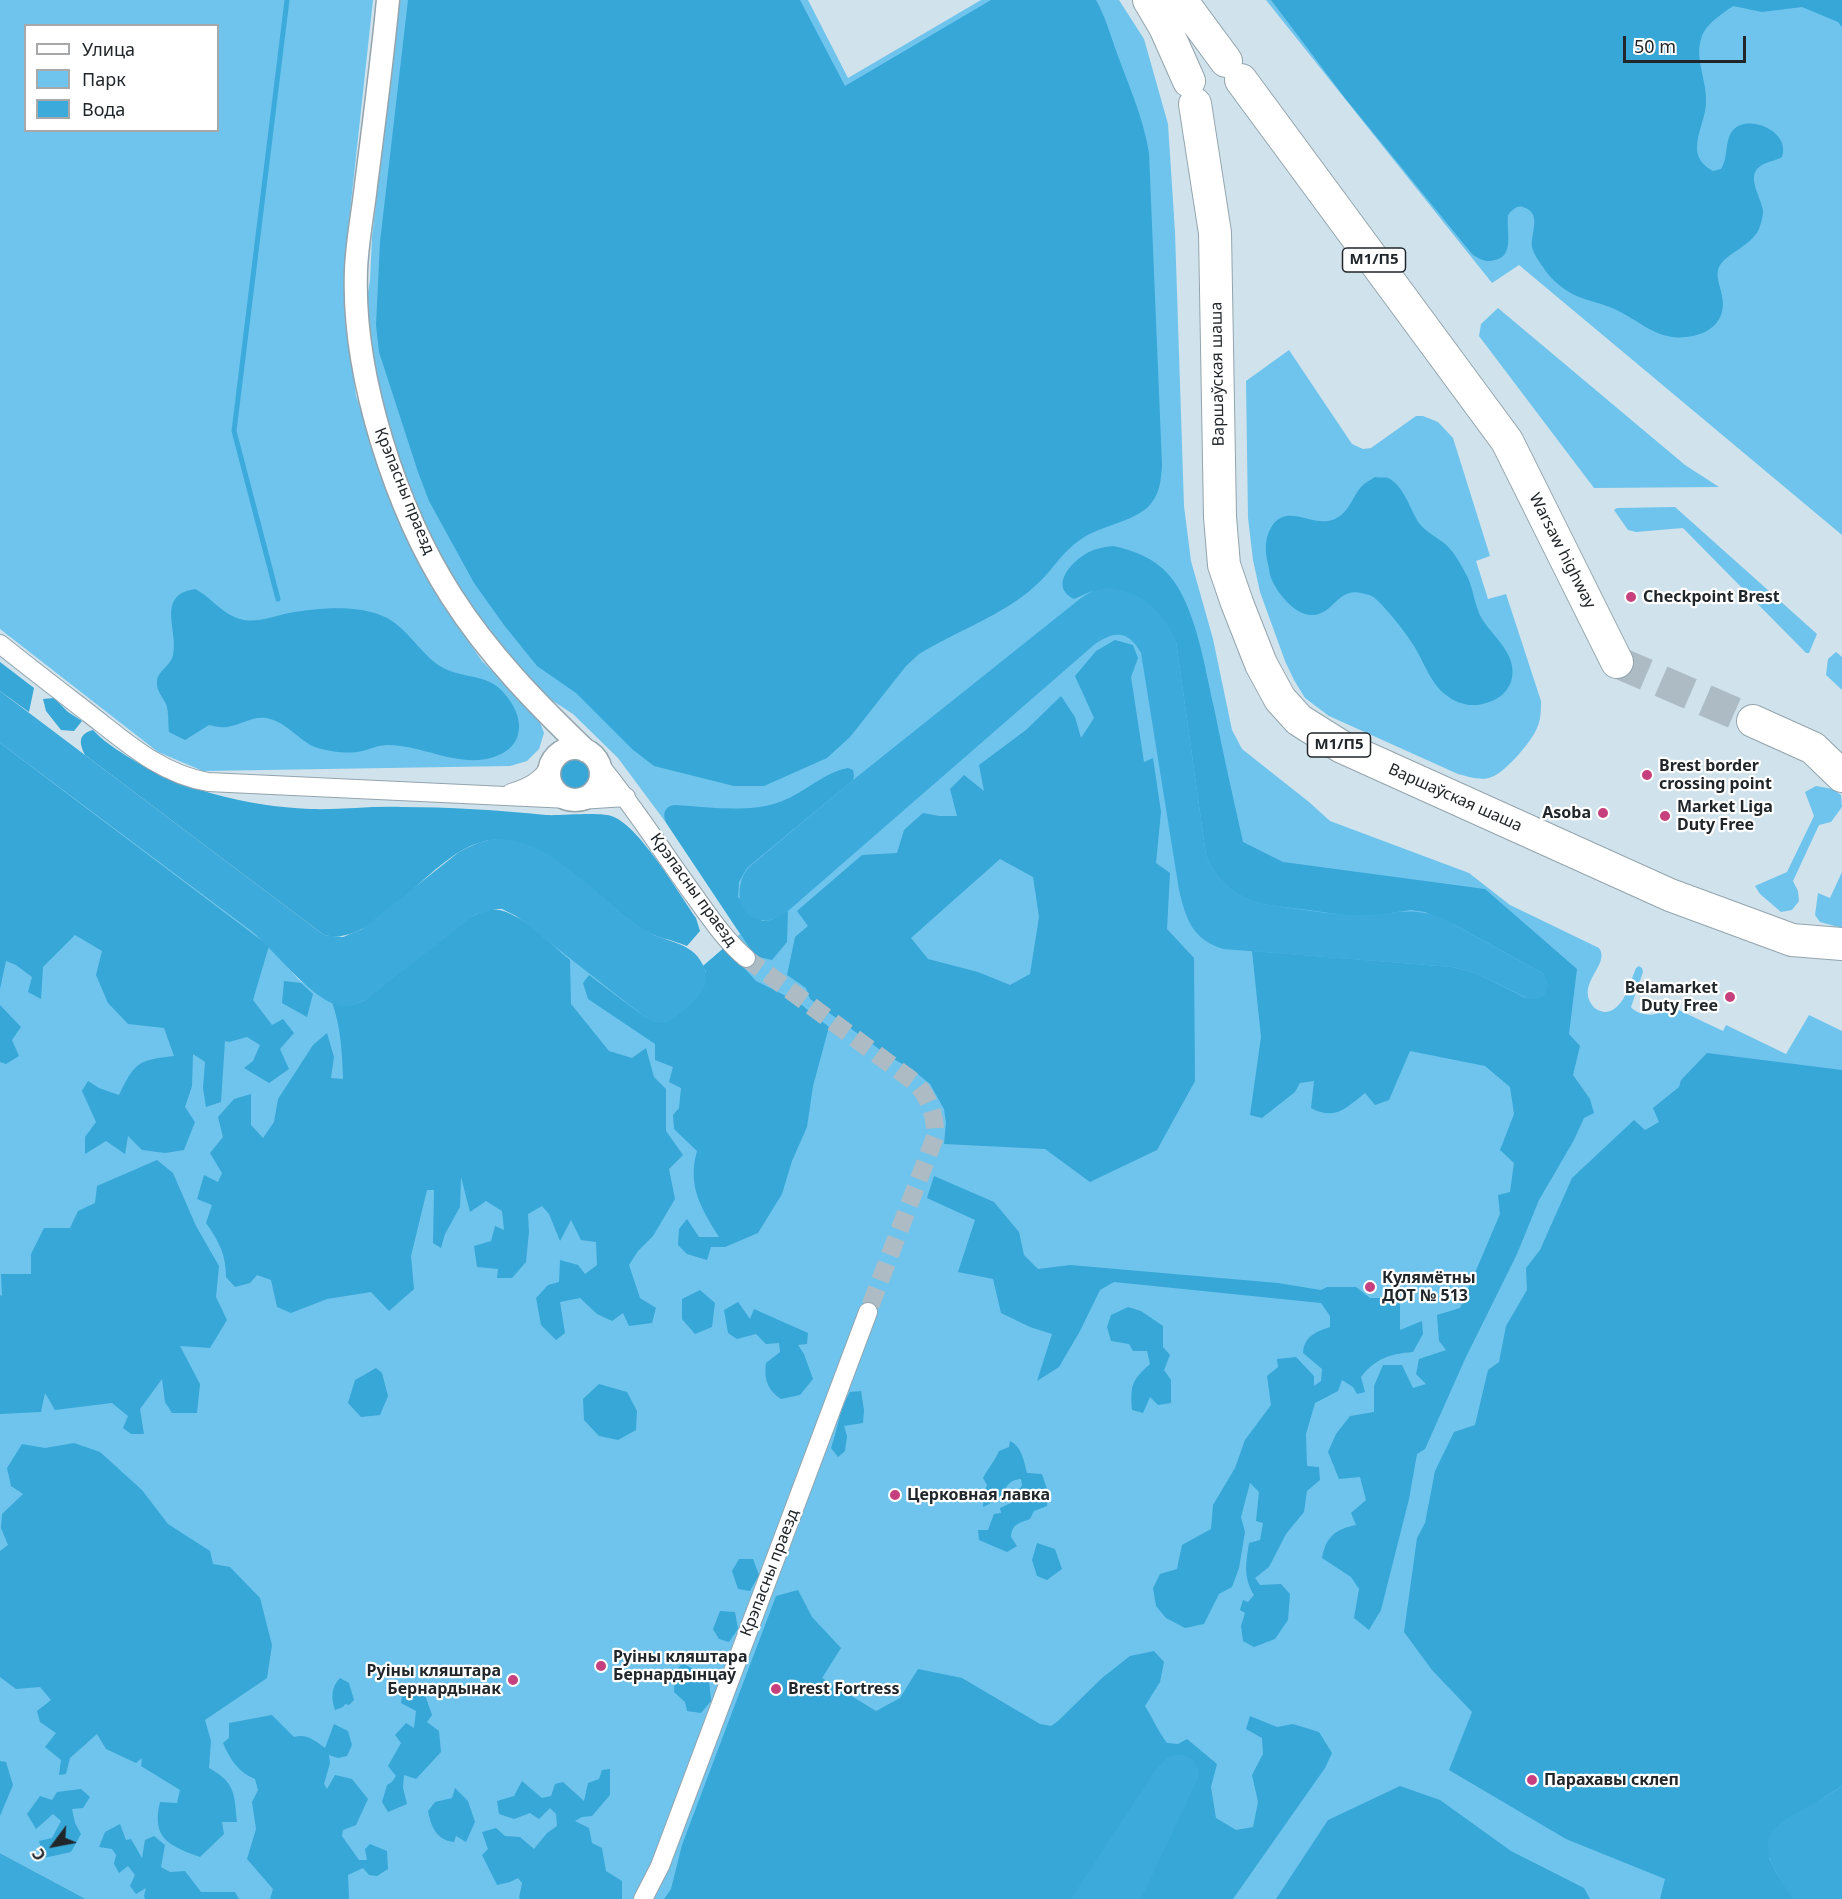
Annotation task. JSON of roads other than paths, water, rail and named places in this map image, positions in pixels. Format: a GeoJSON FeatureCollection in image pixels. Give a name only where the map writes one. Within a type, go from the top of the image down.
{"type":"FeatureCollection","features":[{"type":"Feature","properties":{"kind":"highway","name":"Варшаўская шаша"},"geometry":{"type":"LineString","coordinates":[[1149,0],[1165,27],[1192,93],[1215,232],[1220,517],[1224,565],[1261,664],[1280,699],[1299,720],[1342,747],[1665,893],[1792,940],[1842,944]]}},
{"type":"Feature","properties":{"kind":"highway","name":"Warsaw highway"},"geometry":{"type":"LineString","coordinates":[[1180,0],[1507,441],[1617,662]]}},
{"type":"Feature","properties":{"kind":"highway"},"geometry":{"type":"LineString","coordinates":[[1753,721],[1813,748],[1842,776]]}},
{"type":"Feature","properties":{"kind":"street","name":"Крэпасны праезд"},"geometry":{"type":"LineString","coordinates":[[388,0],[356,270],[359,338],[368,390],[388,461],[412,522],[439,574],[452,597],[482,639],[543,708],[592,757],[626,797],[709,916],[746,958]]}},
{"type":"Feature","properties":{"kind":"street"},"geometry":{"type":"LineString","coordinates":[[0,644],[144,756],[188,779],[208,782],[574,800],[626,797]]}},
{"type":"Feature","properties":{"kind":"street"},"geometry":{"type":"LineString","coordinates":[[498,796],[521,790],[535,783],[544,775],[550,765],[561,752],[569,749],[592,757],[600,778],[598,786],[593,792],[574,800],[561,796],[554,790],[549,773],[550,765],[552,730],[543,708]]}},
{"type":"Feature","properties":{"kind":"street","name":"Крэпасны праезд"},"geometry":{"type":"LineString","coordinates":[[643,1899],[660,1866],[868,1312]]}},
{"type":"Feature","properties":{"kind":"water"},"geometry":{"type":"Polygon","coordinates":[[[1106,588],[1140,597],[1157,611],[1176,641],[1206,855],[1215,873],[1228,887],[1244,897],[1263,904],[1312,911],[1361,915],[1419,912],[1440,917],[1544,974],[1549,986],[1543,997],[1531,1000],[1475,973],[1452,967],[1223,949],[1212,945],[1197,934],[1184,910],[1179,890],[1141,653],[1132,640],[1121,635],[1109,636],[1095,644],[788,911],[769,920],[753,918],[747,913],[742,906],[740,891],[741,882],[748,868],[848,784],[1081,598],[1092,591],[1106,588]]]}},
{"type":"Feature","properties":{"kind":"water"},"geometry":{"type":"Polygon","coordinates":[[[0,691],[324,935],[343,937],[362,929],[459,852],[489,840],[510,840],[531,846],[551,857],[651,934],[692,951],[704,968],[706,982],[704,988],[680,1014],[668,1022],[655,1022],[646,1018],[516,916],[502,909],[495,909],[475,915],[365,1000],[349,1006],[332,1003],[307,986],[251,931],[0,743],[0,691]]]}},
{"type":"Feature","properties":{"kind":"water"},"geometry":{"type":"Polygon","coordinates":[[[1182,1754],[1194,1760],[1199,1772],[1198,1778],[1141,1899],[1071,1899],[1156,1769],[1168,1757],[1182,1754]]]}},
{"type":"Feature","properties":{"kind":"water"},"geometry":{"type":"Polygon","coordinates":[[[1842,1786],[1842,1899],[1794,1899],[1777,1873],[1769,1854],[1769,1839],[1775,1828],[1787,1818],[1842,1786]]]}},
{"type":"Feature","properties":{"kind":"water"},"geometry":{"type":"Polygon","coordinates":[[[0,1853],[86,1899],[0,1899],[0,1853]]]}},
{"type":"Feature","properties":{"kind":"waterway"},"geometry":{"type":"LineString","coordinates":[[278,599],[234,431],[287,0]]}},
{"type":"Feature","properties":{"kind":"tunnel"},"geometry":{"type":"LineString","coordinates":[[1617,662],[1753,721]]}},
{"type":"Feature","properties":{"kind":"tunnel"},"geometry":{"type":"LineString","coordinates":[[746,958],[917,1084],[931,1109],[935,1137],[868,1312]]}},
{"type":"Feature","properties":{"kind":"place","name":"Checkpoint Brest"},"geometry":{"type":"Point","coordinates":[1631,597]}},
{"type":"Feature","properties":{"kind":"place","name":"Brest border crossing point"},"geometry":{"type":"Point","coordinates":[1647,775]}},
{"type":"Feature","properties":{"kind":"place","name":"Asoba"},"geometry":{"type":"Point","coordinates":[1603,813]}},
{"type":"Feature","properties":{"kind":"place","name":"Market Liga Duty Free"},"geometry":{"type":"Point","coordinates":[1665,816]}},
{"type":"Feature","properties":{"kind":"place","name":"Belamarket Duty Free"},"geometry":{"type":"Point","coordinates":[1730,997]}},
{"type":"Feature","properties":{"kind":"place","name":"Кулямётны ДОТ № 513"},"geometry":{"type":"Point","coordinates":[1370,1287]}},
{"type":"Feature","properties":{"kind":"place","name":"Церковная лавка"},"geometry":{"type":"Point","coordinates":[895,1495]}},
{"type":"Feature","properties":{"kind":"place","name":"Руіны кляштара Бернардынцаў"},"geometry":{"type":"Point","coordinates":[601,1666]}},
{"type":"Feature","properties":{"kind":"place","name":"Руіны кляштара Бернардынак"},"geometry":{"type":"Point","coordinates":[513,1680]}},
{"type":"Feature","properties":{"kind":"place","name":"Brest Fortress"},"geometry":{"type":"Point","coordinates":[776,1689]}},
{"type":"Feature","properties":{"kind":"place","name":"Парахавы склеп"},"geometry":{"type":"Point","coordinates":[1532,1780]}}]}
